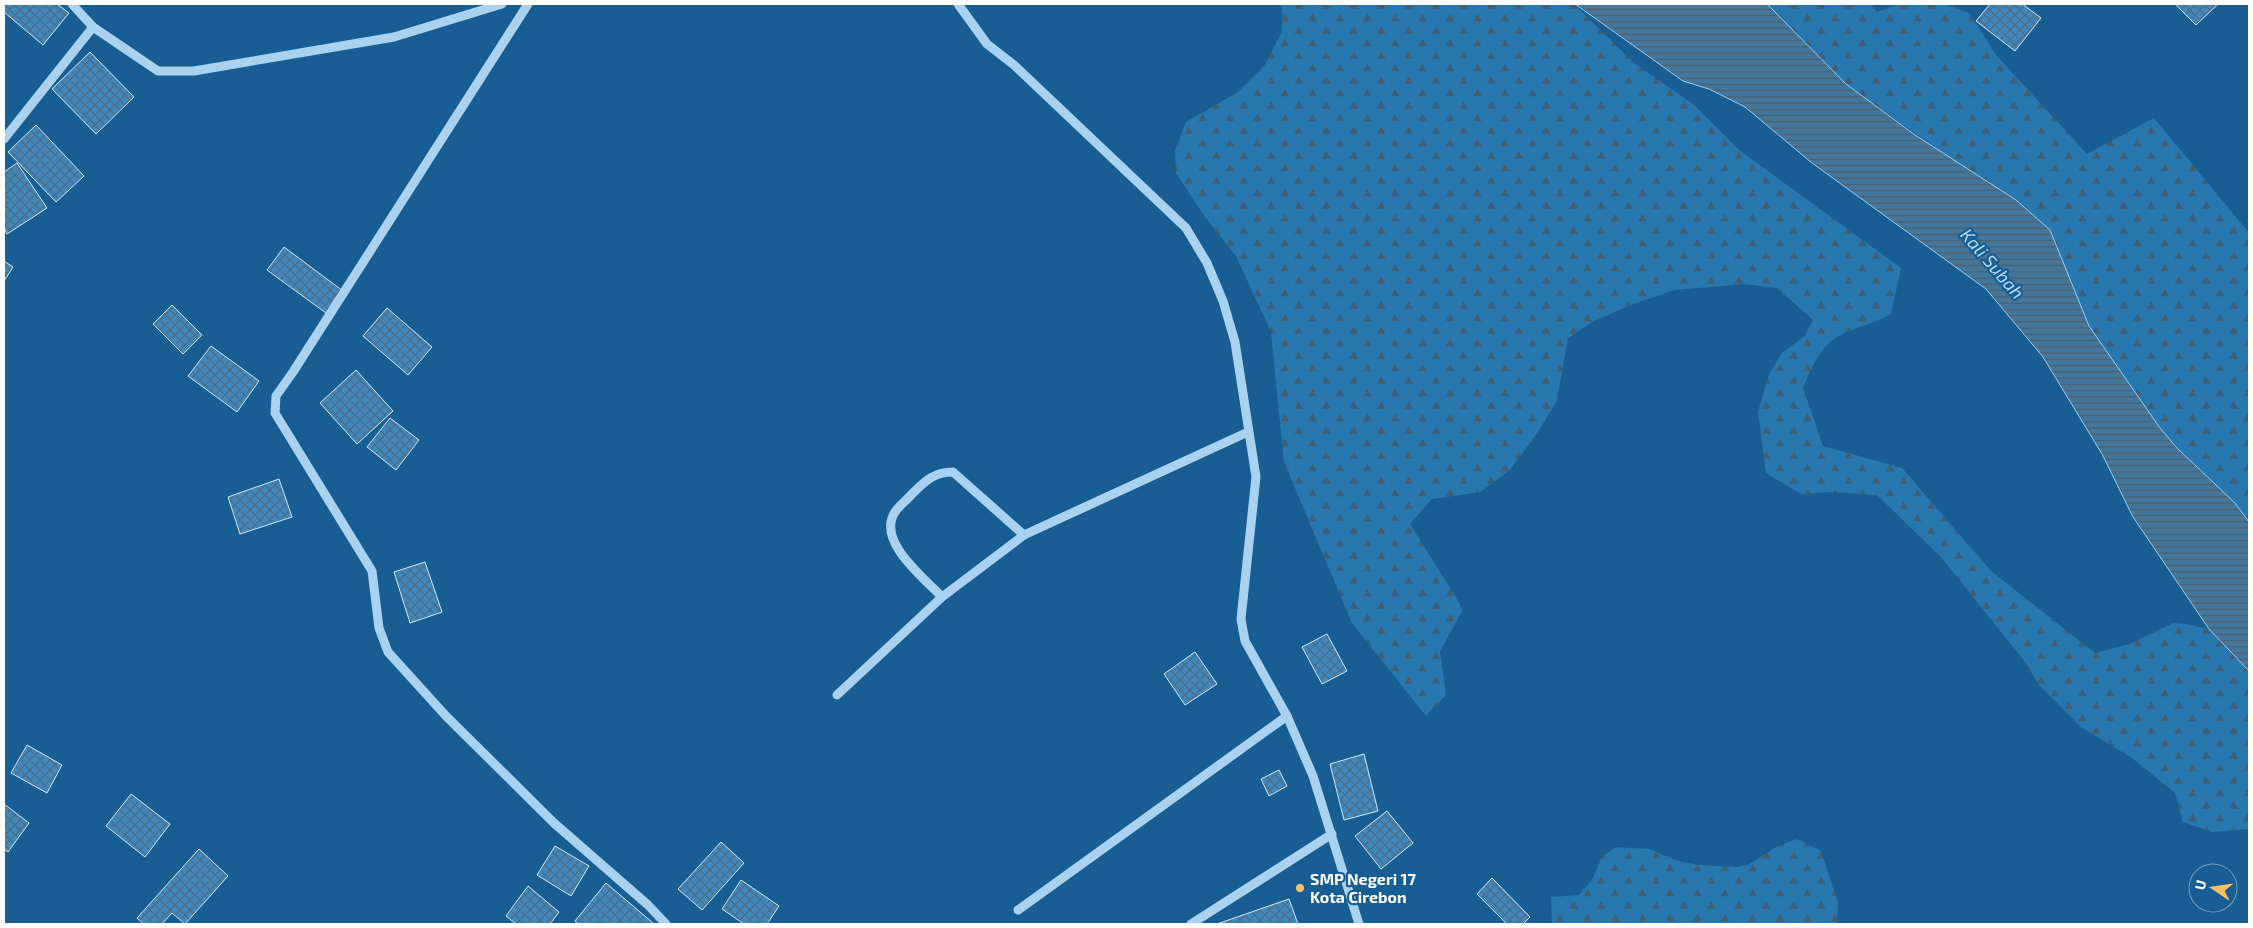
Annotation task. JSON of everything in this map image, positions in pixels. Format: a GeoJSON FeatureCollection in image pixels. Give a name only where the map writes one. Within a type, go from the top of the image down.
{"type":"FeatureCollection","features":[{"type":"Feature","properties":{"kind":"street"},"geometry":{"type":"LineString","coordinates":[[72,4],[93,27],[158,71],[194,71],[394,37],[502,4]]}},
{"type":"Feature","properties":{"kind":"street"},"geometry":{"type":"LineString","coordinates":[[528,4],[294,372],[276,396],[275,412],[372,571],[379,628],[388,652],[446,716],[548,817],[666,924]]}},
{"type":"Feature","properties":{"kind":"street"},"geometry":{"type":"LineString","coordinates":[[958,4],[987,44],[1014,65],[1186,228],[1207,263],[1223,301],[1235,342],[1256,476],[1242,619],[1245,641],[1287,716],[1313,776],[1359,924]]}},
{"type":"Feature","properties":{"kind":"street"},"geometry":{"type":"LineString","coordinates":[[4,139],[93,27]]}},
{"type":"Feature","properties":{"kind":"street"},"geometry":{"type":"LineString","coordinates":[[837,694],[942,597],[1024,535],[1248,432]]}},
{"type":"Feature","properties":{"kind":"street"},"geometry":{"type":"LineString","coordinates":[[942,597],[901,555],[894,545],[891,534],[894,513],[925,480],[939,472],[953,472],[1024,535]]}},
{"type":"Feature","properties":{"kind":"street"},"geometry":{"type":"LineString","coordinates":[[1018,910],[1287,716]]}},
{"type":"Feature","properties":{"kind":"street"},"geometry":{"type":"LineString","coordinates":[[1190,924],[1332,834]]}},
{"type":"Feature","properties":{"kind":"green space"},"geometry":{"type":"Polygon","coordinates":[[[1282,4],[1574,4],[1635,64],[1693,104],[1739,150],[1901,268],[1891,314],[1837,337],[1820,353],[1809,374],[1803,388],[1823,446],[1902,468],[1991,571],[2095,653],[2130,644],[2173,623],[2209,629],[2249,671],[2249,829],[2212,832],[2183,822],[2175,793],[2132,758],[2081,727],[2039,685],[2022,658],[1941,557],[1877,495],[1832,492],[1801,494],[1766,473],[1758,412],[1769,374],[1782,353],[1805,336],[1813,320],[1777,288],[1744,284],[1675,290],[1633,304],[1594,321],[1568,338],[1557,400],[1538,432],[1510,470],[1480,492],[1432,499],[1410,524],[1463,609],[1440,652],[1446,695],[1426,716],[1352,623],[1284,462],[1271,332],[1236,256],[1205,217],[1176,173],[1175,151],[1186,122],[1238,92],[1265,65],[1282,31],[1282,4]]]}},
{"type":"Feature","properties":{"kind":"green space"},"geometry":{"type":"Polygon","coordinates":[[[1767,4],[1871,4],[1877,12],[1900,4],[1944,4],[1969,13],[1996,55],[2087,154],[2154,118],[2249,233],[2249,522],[2235,503],[2177,448],[2160,428],[2089,326],[2050,230],[1846,84],[1767,4]]]}},
{"type":"Feature","properties":{"kind":"green space"},"geometry":{"type":"Polygon","coordinates":[[[1797,839],[1821,851],[1838,903],[1837,924],[1552,924],[1551,897],[1579,895],[1592,880],[1602,857],[1616,847],[1649,849],[1678,861],[1698,865],[1737,867],[1748,865],[1776,847],[1797,839]]]}},
{"type":"Feature","properties":{"kind":"water","name":"Kali Subah"},"geometry":{"type":"Polygon","coordinates":[[[1575,4],[1767,4],[1846,84],[1915,135],[2016,200],[2050,230],[2089,326],[2160,428],[2177,448],[2235,503],[2249,522],[2249,671],[2209,629],[2133,517],[2102,454],[2043,357],[1986,289],[1812,163],[1745,107],[1709,89],[1683,81],[1575,4]]]}},
{"type":"Feature","properties":{"kind":"building"},"geometry":{"type":"Polygon","coordinates":[[[4,4],[57,4],[69,13],[43,45],[4,12],[4,4]]]}},
{"type":"Feature","properties":{"kind":"building"},"geometry":{"type":"Polygon","coordinates":[[[1990,4],[2022,4],[2041,18],[2015,51],[1976,21],[1990,4]]]}},
{"type":"Feature","properties":{"kind":"building"},"geometry":{"type":"Polygon","coordinates":[[[2175,4],[2218,4],[2196,25],[2175,4]]]}},
{"type":"Feature","properties":{"kind":"building"},"geometry":{"type":"Polygon","coordinates":[[[90,52],[134,97],[96,134],[52,89],[90,52]]]}},
{"type":"Feature","properties":{"kind":"building"},"geometry":{"type":"Polygon","coordinates":[[[36,125],[84,176],[56,202],[8,152],[36,125]]]}},
{"type":"Feature","properties":{"kind":"building"},"geometry":{"type":"Polygon","coordinates":[[[17,163],[47,208],[7,234],[4,228],[4,172],[17,163]]]}},
{"type":"Feature","properties":{"kind":"building"},"geometry":{"type":"Polygon","coordinates":[[[284,247],[343,291],[326,313],[267,270],[284,247]]]}},
{"type":"Feature","properties":{"kind":"building"},"geometry":{"type":"Polygon","coordinates":[[[4,261],[13,267],[4,281],[4,261]]]}},
{"type":"Feature","properties":{"kind":"building"},"geometry":{"type":"Polygon","coordinates":[[[172,305],[202,335],[183,354],[153,324],[172,305]]]}},
{"type":"Feature","properties":{"kind":"building"},"geometry":{"type":"Polygon","coordinates":[[[387,308],[432,347],[408,375],[363,336],[387,308]]]}},
{"type":"Feature","properties":{"kind":"building"},"geometry":{"type":"Polygon","coordinates":[[[211,346],[259,381],[237,412],[188,376],[211,346]]]}},
{"type":"Feature","properties":{"kind":"building"},"geometry":{"type":"Polygon","coordinates":[[[356,370],[393,411],[357,444],[320,403],[356,370]]]}},
{"type":"Feature","properties":{"kind":"building"},"geometry":{"type":"Polygon","coordinates":[[[390,418],[419,440],[396,470],[367,447],[390,418]]]}},
{"type":"Feature","properties":{"kind":"building"},"geometry":{"type":"Polygon","coordinates":[[[279,479],[292,517],[240,534],[228,497],[279,479]]]}},
{"type":"Feature","properties":{"kind":"building"},"geometry":{"type":"Polygon","coordinates":[[[425,562],[442,612],[410,623],[394,572],[425,562]]]}},
{"type":"Feature","properties":{"kind":"building"},"geometry":{"type":"Polygon","coordinates":[[[1327,634],[1347,671],[1322,684],[1302,647],[1327,634]]]}},
{"type":"Feature","properties":{"kind":"building"},"geometry":{"type":"Polygon","coordinates":[[[1195,652],[1217,684],[1185,705],[1164,674],[1195,652]]]}},
{"type":"Feature","properties":{"kind":"building"},"geometry":{"type":"Polygon","coordinates":[[[27,745],[62,765],[47,793],[11,773],[27,745]]]}},
{"type":"Feature","properties":{"kind":"building"},"geometry":{"type":"Polygon","coordinates":[[[1364,754],[1378,811],[1344,820],[1330,764],[1364,754]]]}},
{"type":"Feature","properties":{"kind":"building"},"geometry":{"type":"Polygon","coordinates":[[[1279,770],[1287,786],[1269,796],[1261,779],[1279,770]]]}},
{"type":"Feature","properties":{"kind":"building"},"geometry":{"type":"Polygon","coordinates":[[[131,794],[170,824],[145,857],[106,826],[131,794]]]}},
{"type":"Feature","properties":{"kind":"building"},"geometry":{"type":"Polygon","coordinates":[[[4,804],[29,823],[8,852],[4,849],[4,804]]]}},
{"type":"Feature","properties":{"kind":"building"},"geometry":{"type":"Polygon","coordinates":[[[1387,811],[1413,843],[1381,869],[1355,836],[1387,811]]]}},
{"type":"Feature","properties":{"kind":"building"},"geometry":{"type":"Polygon","coordinates":[[[721,842],[744,863],[702,910],[678,889],[721,842]]]}},
{"type":"Feature","properties":{"kind":"building"},"geometry":{"type":"Polygon","coordinates":[[[555,846],[589,866],[571,896],[537,875],[555,846]]]}},
{"type":"Feature","properties":{"kind":"building"},"geometry":{"type":"Polygon","coordinates":[[[199,849],[228,876],[185,924],[172,913],[162,924],[144,924],[137,918],[199,849]]]}},
{"type":"Feature","properties":{"kind":"building"},"geometry":{"type":"Polygon","coordinates":[[[1492,878],[1530,917],[1523,924],[1507,924],[1477,894],[1492,878]]]}},
{"type":"Feature","properties":{"kind":"building"},"geometry":{"type":"Polygon","coordinates":[[[741,880],[779,906],[767,924],[744,924],[722,909],[741,880]]]}},
{"type":"Feature","properties":{"kind":"building"},"geometry":{"type":"Polygon","coordinates":[[[606,883],[653,923],[578,924],[575,921],[606,883]]]}},
{"type":"Feature","properties":{"kind":"building"},"geometry":{"type":"Polygon","coordinates":[[[528,886],[559,912],[550,924],[516,924],[506,916],[528,886]]]}},
{"type":"Feature","properties":{"kind":"building"},"geometry":{"type":"Polygon","coordinates":[[[1289,899],[1298,924],[1217,924],[1289,899]]]}},
{"type":"Feature","properties":{"kind":"place","name":"SMP Negeri 17 Kota Cirebon"},"geometry":{"type":"Point","coordinates":[1300,888]}}]}
